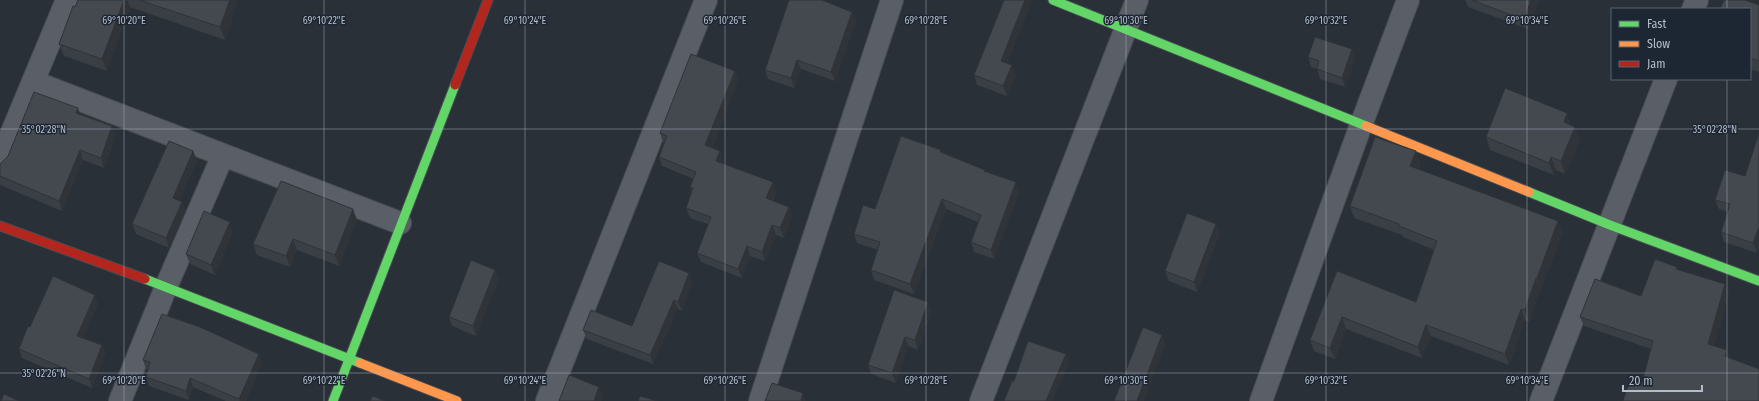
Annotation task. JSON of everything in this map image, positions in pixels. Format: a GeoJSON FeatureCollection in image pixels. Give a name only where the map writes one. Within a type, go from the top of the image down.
{"type":"FeatureCollection","features":[{"type":"Feature","properties":{"kind":"street"},"geometry":{"type":"LineString","coordinates":[[0,161],[67,0]]}},
{"type":"Feature","properties":{"kind":"street"},"geometry":{"type":"LineString","coordinates":[[333,401],[400,223],[488,0]]}},
{"type":"Feature","properties":{"kind":"street"},"geometry":{"type":"LineString","coordinates":[[547,401],[706,0]]}},
{"type":"Feature","properties":{"kind":"street"},"geometry":{"type":"LineString","coordinates":[[760,401],[892,0]]}},
{"type":"Feature","properties":{"kind":"street"},"geometry":{"type":"LineString","coordinates":[[1053,0],[1126,28],[1360,125],[1610,225],[1759,281]]}},
{"type":"Feature","properties":{"kind":"street"},"geometry":{"type":"LineString","coordinates":[[981,401],[1137,0]]}},
{"type":"Feature","properties":{"kind":"street"},"geometry":{"type":"LineString","coordinates":[[1261,401],[1360,125],[1408,0]]}},
{"type":"Feature","properties":{"kind":"street"},"geometry":{"type":"LineString","coordinates":[[1541,401],[1666,80]]}},
{"type":"Feature","properties":{"kind":"street"},"geometry":{"type":"LineString","coordinates":[[34,82],[400,223]]}},
{"type":"Feature","properties":{"kind":"street"},"geometry":{"type":"LineString","coordinates":[[120,401],[166,287],[223,155]]}},
{"type":"Feature","properties":{"kind":"street"},"geometry":{"type":"LineString","coordinates":[[0,226],[166,287],[457,401]]}},
{"type":"Feature","properties":{"kind":"building"},"geometry":{"type":"Polygon","coordinates":[[[78,0],[124,0],[102,59],[59,44],[73,6],[75,7],[78,0]]]}},
{"type":"Feature","properties":{"kind":"building"},"geometry":{"type":"Polygon","coordinates":[[[139,0],[230,0],[220,27],[139,0]]]}},
{"type":"Feature","properties":{"kind":"building"},"geometry":{"type":"Polygon","coordinates":[[[789,0],[822,0],[852,12],[831,72],[797,60],[791,78],[765,70],[789,0]]]}},
{"type":"Feature","properties":{"kind":"building"},"geometry":{"type":"Polygon","coordinates":[[[1004,0],[1025,0],[1001,61],[1012,65],[1003,86],[974,75],[1004,0]]]}},
{"type":"Feature","properties":{"kind":"building"},"geometry":{"type":"Polygon","coordinates":[[[1472,0],[1531,0],[1524,20],[1472,0]]]}},
{"type":"Feature","properties":{"kind":"building"},"geometry":{"type":"Polygon","coordinates":[[[1724,0],[1745,0],[1759,5],[1759,61],[1751,58],[1751,8],[1720,8],[1724,0]]]}},
{"type":"Feature","properties":{"kind":"building"},"geometry":{"type":"Polygon","coordinates":[[[1315,37],[1352,49],[1342,78],[1317,69],[1319,61],[1308,57],[1315,37]]]}},
{"type":"Feature","properties":{"kind":"building"},"geometry":{"type":"Polygon","coordinates":[[[691,54],[735,71],[705,145],[720,151],[716,161],[773,182],[766,198],[789,207],[780,228],[772,225],[762,252],[747,246],[738,269],[697,253],[711,217],[686,208],[693,188],[690,187],[696,172],[659,157],[667,136],[660,133],[691,54]]]}},
{"type":"Feature","properties":{"kind":"building"},"geometry":{"type":"Polygon","coordinates":[[[1505,88],[1567,113],[1564,122],[1575,127],[1561,161],[1551,157],[1549,163],[1486,137],[1505,88]]]}},
{"type":"Feature","properties":{"kind":"building"},"geometry":{"type":"Polygon","coordinates":[[[34,92],[78,108],[76,113],[112,126],[101,158],[80,150],[59,201],[0,176],[0,164],[8,156],[34,92]]]}},
{"type":"Feature","properties":{"kind":"building"},"geometry":{"type":"Polygon","coordinates":[[[1759,133],[1759,227],[1753,243],[1721,232],[1730,204],[1715,200],[1725,170],[1745,176],[1759,133]]]}},
{"type":"Feature","properties":{"kind":"building"},"geometry":{"type":"Polygon","coordinates":[[[901,136],[941,150],[940,152],[985,170],[984,171],[1016,182],[991,250],[971,242],[981,215],[942,199],[910,284],[871,270],[880,242],[854,234],[863,205],[875,209],[901,136]]]}},
{"type":"Feature","properties":{"kind":"building"},"geometry":{"type":"Polygon","coordinates":[[[1375,137],[1416,151],[1410,166],[1558,221],[1525,310],[1521,309],[1505,354],[1426,325],[1418,347],[1342,317],[1330,348],[1310,340],[1337,271],[1416,302],[1437,241],[1399,226],[1399,224],[1350,206],[1375,137]]]}},
{"type":"Feature","properties":{"kind":"building"},"geometry":{"type":"Polygon","coordinates":[[[169,141],[193,151],[173,198],[182,202],[166,238],[132,224],[169,141]]]}},
{"type":"Feature","properties":{"kind":"building"},"geometry":{"type":"Polygon","coordinates":[[[281,181],[353,209],[335,255],[293,239],[286,256],[253,244],[281,181]]]}},
{"type":"Feature","properties":{"kind":"building"},"geometry":{"type":"Polygon","coordinates":[[[204,211],[230,222],[211,265],[186,254],[204,211]]]}},
{"type":"Feature","properties":{"kind":"building"},"geometry":{"type":"Polygon","coordinates":[[[1187,213],[1216,224],[1194,282],[1165,271],[1187,213]]]}},
{"type":"Feature","properties":{"kind":"building"},"geometry":{"type":"Polygon","coordinates":[[[1655,259],[1677,267],[1676,269],[1725,284],[1708,344],[1727,350],[1725,356],[1759,369],[1759,401],[1623,401],[1629,382],[1641,386],[1653,341],[1580,317],[1595,279],[1641,296],[1655,259]]]}},
{"type":"Feature","properties":{"kind":"building"},"geometry":{"type":"Polygon","coordinates":[[[471,260],[495,270],[473,326],[449,317],[471,260]]]}},
{"type":"Feature","properties":{"kind":"building"},"geometry":{"type":"Polygon","coordinates":[[[659,261],[689,273],[678,302],[674,300],[650,355],[583,330],[591,310],[632,326],[659,261]]]}},
{"type":"Feature","properties":{"kind":"building"},"geometry":{"type":"Polygon","coordinates":[[[53,276],[95,295],[77,336],[102,345],[89,379],[19,349],[28,326],[30,327],[53,276]]]}},
{"type":"Feature","properties":{"kind":"building"},"geometry":{"type":"Polygon","coordinates":[[[894,290],[928,302],[915,340],[905,337],[892,373],[868,365],[894,290]]]}},
{"type":"Feature","properties":{"kind":"building"},"geometry":{"type":"Polygon","coordinates":[[[162,314],[200,327],[259,354],[239,399],[190,378],[186,391],[146,377],[150,362],[143,360],[162,314]]]}},
{"type":"Feature","properties":{"kind":"building"},"geometry":{"type":"Polygon","coordinates":[[[1143,327],[1162,335],[1137,401],[1114,401],[1143,327]]]}},
{"type":"Feature","properties":{"kind":"building"},"geometry":{"type":"Polygon","coordinates":[[[1028,341],[1066,354],[1046,401],[1004,401],[1012,381],[1014,381],[1028,341]]]}},
{"type":"Feature","properties":{"kind":"building"},"geometry":{"type":"Polygon","coordinates":[[[569,375],[599,387],[594,401],[559,401],[569,375]]]}},
{"type":"Feature","properties":{"kind":"building"},"geometry":{"type":"Polygon","coordinates":[[[772,383],[803,393],[801,400],[803,401],[765,401],[772,383]]]}},
{"type":"Feature","properties":{"kind":"building"},"geometry":{"type":"Polygon","coordinates":[[[4,394],[19,401],[1,401],[4,394]]]}},
{"type":"Feature","properties":{"kind":"building"},"geometry":{"type":"Polygon","coordinates":[[[373,396],[385,401],[370,401],[373,396]]]}},
{"type":"Feature","properties":{"kind":"building"},"geometry":{"type":"Polygon","coordinates":[[[640,396],[657,401],[638,401],[640,396]]]}},
{"type":"Feature","properties":{"kind":"traffic: fast"},"geometry":{"type":"LineString","coordinates":[[1053,0],[1366,126]]}},
{"type":"Feature","properties":{"kind":"traffic: fast"},"geometry":{"type":"LineString","coordinates":[[333,401],[455,85]]}},
{"type":"Feature","properties":{"kind":"traffic: fast"},"geometry":{"type":"LineString","coordinates":[[1529,192],[1610,225],[1759,281]]}},
{"type":"Feature","properties":{"kind":"traffic: fast"},"geometry":{"type":"LineString","coordinates":[[145,279],[360,363]]}},
{"type":"Feature","properties":{"kind":"traffic: slow"},"geometry":{"type":"LineString","coordinates":[[1366,126],[1529,192]]}},
{"type":"Feature","properties":{"kind":"traffic: slow"},"geometry":{"type":"LineString","coordinates":[[360,363],[457,401]]}},
{"type":"Feature","properties":{"kind":"traffic: jam"},"geometry":{"type":"LineString","coordinates":[[455,85],[488,0]]}},
{"type":"Feature","properties":{"kind":"traffic: jam"},"geometry":{"type":"LineString","coordinates":[[0,226],[145,279]]}}]}
